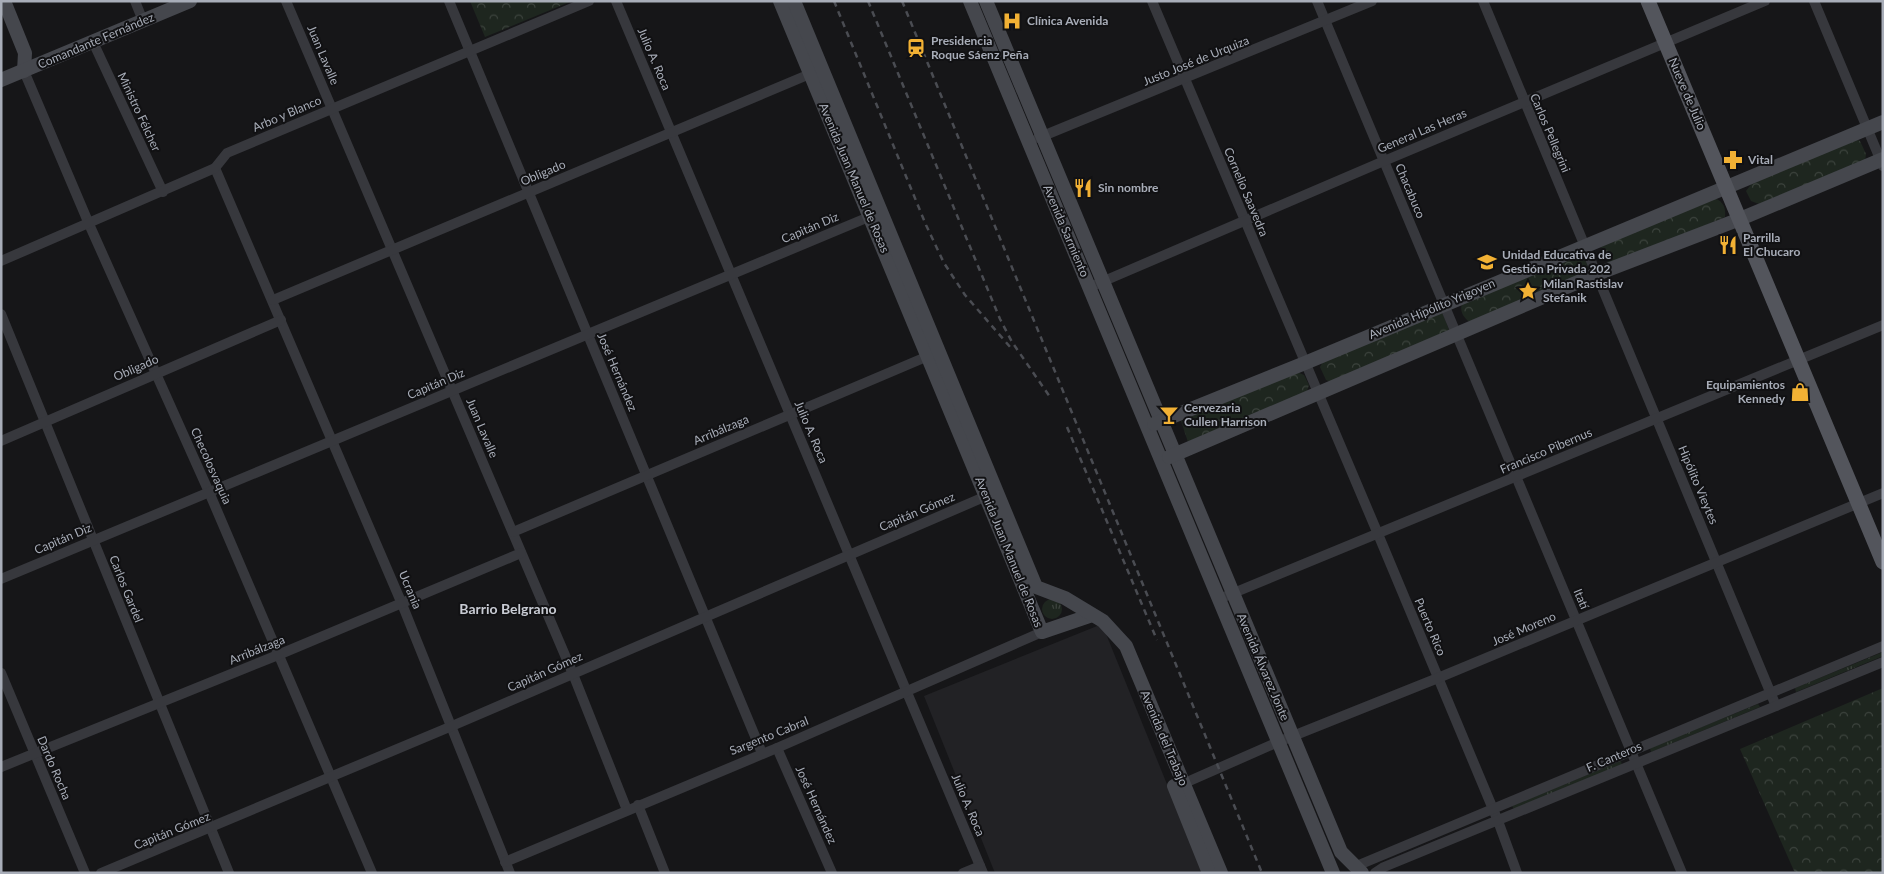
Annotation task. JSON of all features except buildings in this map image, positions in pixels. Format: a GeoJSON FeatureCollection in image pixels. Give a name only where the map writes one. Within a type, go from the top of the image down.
{"type":"FeatureCollection","features":[{"type":"Feature","properties":{"kind":"main road"},"geometry":{"type":"LineString","coordinates":[[4,1],[25,53],[24,71]]}},
{"type":"Feature","properties":{"kind":"main road","name":"Comandante Fernández"},"geometry":{"type":"LineString","coordinates":[[1,80],[190,1]]}},
{"type":"Feature","properties":{"kind":"main road","name":"Avenida Juan Manuel de Rosas"},"geometry":{"type":"LineString","coordinates":[[780,1],[816,72],[876,214],[991,494],[1042,632],[1092,615]]}},
{"type":"Feature","properties":{"kind":"main road","name":"Avenida Juan Manuel de Rosas"},"geometry":{"type":"LineString","coordinates":[[794,1],[816,72]]}},
{"type":"Feature","properties":{"kind":"main road","name":"Avenida Sarmiento"},"geometry":{"type":"LineString","coordinates":[[986,1],[1176,454]]}},
{"type":"Feature","properties":{"kind":"main road","name":"Nueve de Julio"},"geometry":{"type":"LineString","coordinates":[[1648,1],[1883,562]]}},
{"type":"Feature","properties":{"kind":"main road","name":"Avenida Sarmiento"},"geometry":{"type":"LineString","coordinates":[[973,2],[1162,460]]}},
{"type":"Feature","properties":{"kind":"main road","name":"Avenida Hipólito Yrigoyen"},"geometry":{"type":"LineString","coordinates":[[1148,427],[1883,122]]}},
{"type":"Feature","properties":{"kind":"main road"},"geometry":{"type":"LineString","coordinates":[[1162,460],[1597,274],[1882,162]]}},
{"type":"Feature","properties":{"kind":"main road","name":"Avenida Álvarez Jonte"},"geometry":{"type":"LineString","coordinates":[[1176,454],[1232,594],[1340,852],[1354,871]]}},
{"type":"Feature","properties":{"kind":"main road","name":"Avenida Álvarez Jonte"},"geometry":{"type":"LineString","coordinates":[[1162,460],[1333,873]]}},
{"type":"Feature","properties":{"kind":"main road","name":"Avenida Juan Manuel de Rosas"},"geometry":{"type":"LineString","coordinates":[[991,494],[1036,587],[1064,598],[1092,615]]}},
{"type":"Feature","properties":{"kind":"main road"},"geometry":{"type":"LineString","coordinates":[[1030,603],[1034,595],[1040,590]]}},
{"type":"Feature","properties":{"kind":"main road"},"geometry":{"type":"LineString","coordinates":[[1064,598],[1070,609],[1068,623]]}},
{"type":"Feature","properties":{"kind":"main road","name":"Avenida del Trabajo"},"geometry":{"type":"LineString","coordinates":[[1092,615],[1110,628],[1126,646],[1179,785],[1221,873]]}},
{"type":"Feature","properties":{"kind":"main road"},"geometry":{"type":"LineString","coordinates":[[1179,785],[1209,873]]}},
{"type":"Feature","properties":{"kind":"street"},"geometry":{"type":"LineString","coordinates":[[135,1],[143,21]]}},
{"type":"Feature","properties":{"kind":"street","name":"Juan Lavalle"},"geometry":{"type":"LineString","coordinates":[[286,1],[573,674],[628,810]]}},
{"type":"Feature","properties":{"kind":"street","name":"José Hernández"},"geometry":{"type":"LineString","coordinates":[[449,1],[762,753]]}},
{"type":"Feature","properties":{"kind":"street","name":"Arbo y Blanco"},"geometry":{"type":"LineString","coordinates":[[1,261],[215,168],[227,153],[589,1]]}},
{"type":"Feature","properties":{"kind":"street","name":"Julio A. Roca"},"geometry":{"type":"LineString","coordinates":[[616,1],[981,869]]}},
{"type":"Feature","properties":{"kind":"street","name":"Cornelio Saavedra"},"geometry":{"type":"LineString","coordinates":[[1152,1],[1318,392]]}},
{"type":"Feature","properties":{"kind":"street","name":"Chacabuco"},"geometry":{"type":"LineString","coordinates":[[1317,1],[1456,335]]}},
{"type":"Feature","properties":{"kind":"street","name":"Justo José de Urquiza"},"geometry":{"type":"LineString","coordinates":[[1029,141],[1185,79],[1372,1]]}},
{"type":"Feature","properties":{"kind":"street","name":"Carlos Pellegrini"},"geometry":{"type":"LineString","coordinates":[[1483,1],[1597,274]]}},
{"type":"Feature","properties":{"kind":"street","name":"General Las Heras"},"geometry":{"type":"LineString","coordinates":[[1090,287],[1244,220],[1765,1]]}},
{"type":"Feature","properties":{"kind":"street"},"geometry":{"type":"LineString","coordinates":[[1814,1],[1882,162]]}},
{"type":"Feature","properties":{"kind":"street","name":"Ministro Félcher"},"geometry":{"type":"LineString","coordinates":[[93,42],[163,192]]}},
{"type":"Feature","properties":{"kind":"street","name":"Checolosvaquia"},"geometry":{"type":"LineString","coordinates":[[24,71],[89,224],[209,492],[372,873]]}},
{"type":"Feature","properties":{"kind":"street","name":"Obligado"},"geometry":{"type":"LineString","coordinates":[[273,300],[816,72]]}},
{"type":"Feature","properties":{"kind":"street"},"geometry":{"type":"LineString","coordinates":[[215,168],[281,320]]}},
{"type":"Feature","properties":{"kind":"street","name":"Capitán Diz"},"geometry":{"type":"LineString","coordinates":[[1,578],[876,214]]}},
{"type":"Feature","properties":{"kind":"street","name":"Hipólito Vieytes"},"geometry":{"type":"LineString","coordinates":[[1597,274],[1776,706]]}},
{"type":"Feature","properties":{"kind":"street","name":"Carlos Gardel"},"geometry":{"type":"LineString","coordinates":[[1,314],[230,873]]}},
{"type":"Feature","properties":{"kind":"street","name":"Obligado"},"geometry":{"type":"LineString","coordinates":[[1,441],[156,372],[281,320]]}},
{"type":"Feature","properties":{"kind":"street","name":"Ucrania"},"geometry":{"type":"LineString","coordinates":[[281,320],[402,604],[510,873]]}},
{"type":"Feature","properties":{"kind":"street","name":"Francisco Pibernus"},"geometry":{"type":"LineString","coordinates":[[1219,600],[1883,324]]}},
{"type":"Feature","properties":{"kind":"street","name":"Itatí"},"geometry":{"type":"LineString","coordinates":[[1456,335],[1682,873]]}},
{"type":"Feature","properties":{"kind":"street","name":"Arribálzaga"},"geometry":{"type":"LineString","coordinates":[[512,532],[933,354]]}},
{"type":"Feature","properties":{"kind":"street","name":"Puerto Rico"},"geometry":{"type":"LineString","coordinates":[[1318,392],[1498,821],[1517,873]]}},
{"type":"Feature","properties":{"kind":"street","name":"José Moreno"},"geometry":{"type":"LineString","coordinates":[[1179,785],[1278,742],[1438,678],[1883,493]]}},
{"type":"Feature","properties":{"kind":"street","name":"Capitán Gómez"},"geometry":{"type":"LineString","coordinates":[[101,873],[330,778],[991,494]]}},
{"type":"Feature","properties":{"kind":"street","name":"Arribálzaga"},"geometry":{"type":"LineString","coordinates":[[1,767],[402,604],[521,553]]}},
{"type":"Feature","properties":{"kind":"street","name":"Sargento Cabral"},"geometry":{"type":"LineString","coordinates":[[505,862],[777,748],[1042,632]]}},
{"type":"Feature","properties":{"kind":"street","name":"F. Canteros"},"geometry":{"type":"LineString","coordinates":[[1354,871],[1492,808],[1883,646]]}},
{"type":"Feature","properties":{"kind":"street","name":"F. Canteros"},"geometry":{"type":"LineString","coordinates":[[1375,873],[1384,867],[1883,662]]}},
{"type":"Feature","properties":{"kind":"street","name":"Dardo Rocha"},"geometry":{"type":"LineString","coordinates":[[1,673],[85,873]]}},
{"type":"Feature","properties":{"kind":"street","name":"José Hernández"},"geometry":{"type":"LineString","coordinates":[[777,748],[832,873]]}},
{"type":"Feature","properties":{"kind":"street"},"geometry":{"type":"LineString","coordinates":[[638,805],[665,873]]}},
{"type":"Feature","properties":{"kind":"street"},"geometry":{"type":"LineString","coordinates":[[964,873],[981,869]]}},
{"type":"Feature","properties":{"kind":"shaded area"},"geometry":{"type":"Polygon","coordinates":[[[1102,624],[1203,873],[995,873],[924,696],[1102,624]]]}},
{"type":"Feature","properties":{"kind":"green space"},"geometry":{"type":"Polygon","coordinates":[[[470,1],[572,1],[485,37],[470,1]]]}},
{"type":"Feature","properties":{"kind":"green space"},"geometry":{"type":"Polygon","coordinates":[[[1854,139],[1860,141],[1866,154],[1865,161],[1759,204],[1751,201],[1746,191],[1753,182],[1854,139]]]}},
{"type":"Feature","properties":{"kind":"green space"},"geometry":{"type":"Polygon","coordinates":[[[1712,197],[1723,204],[1725,217],[1614,264],[1608,262],[1601,247],[1712,197]]]}},
{"type":"Feature","properties":{"kind":"green space"},"geometry":{"type":"Polygon","coordinates":[[[1579,254],[1584,258],[1588,274],[1472,324],[1463,316],[1462,304],[1579,254]]]}},
{"type":"Feature","properties":{"kind":"green space"},"geometry":{"type":"Polygon","coordinates":[[[1437,312],[1443,314],[1449,330],[1331,382],[1326,380],[1320,367],[1324,360],[1437,312]]]}},
{"type":"Feature","properties":{"kind":"green space"},"geometry":{"type":"Polygon","coordinates":[[[1297,372],[1304,375],[1309,385],[1306,394],[1188,442],[1181,421],[1297,372]]]}},
{"type":"Feature","properties":{"kind":"green space"},"geometry":{"type":"Polygon","coordinates":[[[1052,599],[1059,602],[1062,609],[1059,616],[1052,619],[1045,616],[1042,609],[1045,602],[1052,599]]]}},
{"type":"Feature","properties":{"kind":"green space"},"geometry":{"type":"Polygon","coordinates":[[[1883,652],[1883,656],[1796,692],[1795,688],[1883,652]]]}},
{"type":"Feature","properties":{"kind":"green space"},"geometry":{"type":"Polygon","coordinates":[[[1883,688],[1883,873],[1795,873],[1740,749],[1883,688]]]}},
{"type":"Feature","properties":{"kind":"green space"},"geometry":{"type":"Polygon","coordinates":[[[1758,704],[1760,707],[1651,752],[1650,748],[1758,704]]]}},
{"type":"Feature","properties":{"kind":"green space"},"geometry":{"type":"Polygon","coordinates":[[[1621,761],[1622,765],[1514,809],[1512,806],[1621,761]]]}},
{"type":"Feature","properties":{"kind":"railway"},"geometry":{"type":"LineString","coordinates":[[834,1],[926,225],[944,263],[965,295],[1011,348]]}},
{"type":"Feature","properties":{"kind":"railway"},"geometry":{"type":"LineString","coordinates":[[868,1],[1000,319],[1012,342],[1050,397]]}},
{"type":"Feature","properties":{"kind":"railway"},"geometry":{"type":"LineString","coordinates":[[902,1],[1262,873]]}},
{"type":"Feature","properties":{"kind":"railway"},"geometry":{"type":"LineString","coordinates":[[1067,427],[1157,640]]}},
{"type":"Feature","properties":{"kind":"place","name":"Clínica Avenida"},"geometry":{"type":"Point","coordinates":[1012,21]}},
{"type":"Feature","properties":{"kind":"place","name":"Presidencia Roque Sáenz Peña"},"geometry":{"type":"Point","coordinates":[916,48]}},
{"type":"Feature","properties":{"kind":"place","name":"Vital"},"geometry":{"type":"Point","coordinates":[1733,160]}},
{"type":"Feature","properties":{"kind":"place","name":"Sin nombre"},"geometry":{"type":"Point","coordinates":[1083,188]}},
{"type":"Feature","properties":{"kind":"place","name":"Parrilla El Chucaro"},"geometry":{"type":"Point","coordinates":[1728,245]}},
{"type":"Feature","properties":{"kind":"place","name":"Unidad Educativa de Gestión Privada 202"},"geometry":{"type":"Point","coordinates":[1487,262]}},
{"type":"Feature","properties":{"kind":"place","name":"Milan Rastislav Stefanik"},"geometry":{"type":"Point","coordinates":[1528,291]}},
{"type":"Feature","properties":{"kind":"place","name":"Equipamientos Kennedy"},"geometry":{"type":"Point","coordinates":[1800,392]}},
{"type":"Feature","properties":{"kind":"place","name":"Cervezaria Cullen Harrison"},"geometry":{"type":"Point","coordinates":[1169,415]}},
{"type":"Feature","properties":{"kind":"district","name":"Barrio Belgrano"},"geometry":{"type":"Point","coordinates":[508,609]}}]}
